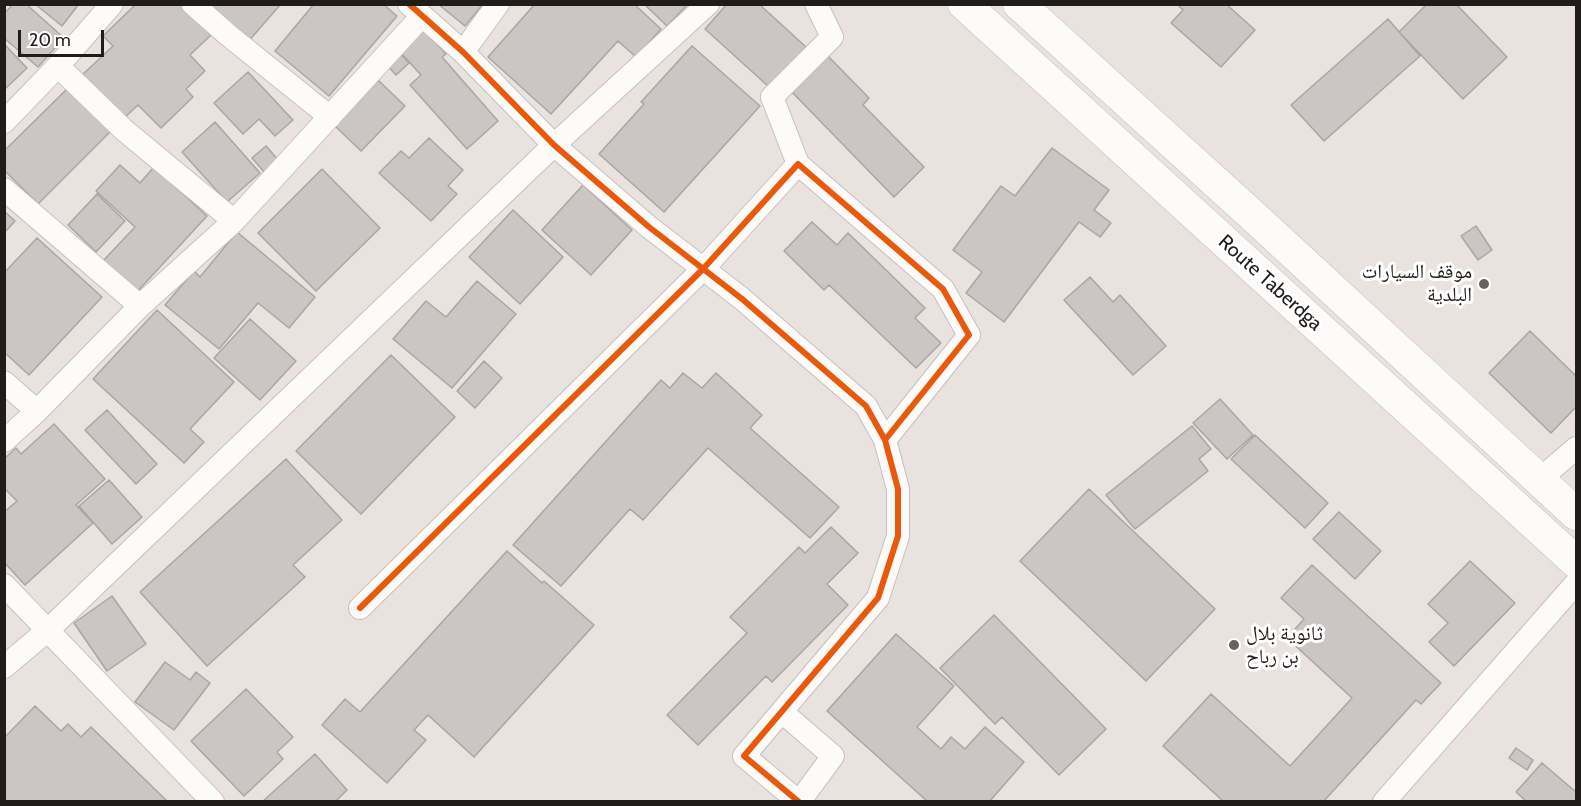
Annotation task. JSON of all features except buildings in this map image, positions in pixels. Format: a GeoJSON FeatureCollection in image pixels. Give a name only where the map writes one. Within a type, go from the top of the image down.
{"type":"FeatureCollection","features":[{"type":"Feature","properties":{"kind":"main road","name":"Route Taberdga"},"geometry":{"type":"LineString","coordinates":[[964,4],[1576,562]]}},
{"type":"Feature","properties":{"kind":"main road","name":"Route Taberdga"},"geometry":{"type":"LineString","coordinates":[[1019,4],[1252,214],[1576,514]]}},
{"type":"Feature","properties":{"kind":"street"},"geometry":{"type":"LineString","coordinates":[[4,122],[58,66],[111,4]]}},
{"type":"Feature","properties":{"kind":"street"},"geometry":{"type":"LineString","coordinates":[[194,4],[228,35],[330,117]]}},
{"type":"Feature","properties":{"kind":"street"},"geometry":{"type":"LineString","coordinates":[[463,52],[498,4]]}},
{"type":"Feature","properties":{"kind":"street"},"geometry":{"type":"LineString","coordinates":[[4,667],[48,630],[554,145],[708,4]]}},
{"type":"Feature","properties":{"kind":"street"},"geometry":{"type":"LineString","coordinates":[[816,4],[832,37],[772,97],[798,164],[943,289],[969,335],[885,440]]}},
{"type":"Feature","properties":{"kind":"street"},"geometry":{"type":"LineString","coordinates":[[4,441],[37,411],[140,306],[234,221],[330,117],[415,10],[463,52],[554,145],[649,227],[741,298],[866,406],[885,440],[898,489],[898,536],[878,598],[744,756],[799,801],[833,756],[782,712]]}},
{"type":"Feature","properties":{"kind":"street"},"geometry":{"type":"LineString","coordinates":[[58,66],[124,130],[234,221]]}},
{"type":"Feature","properties":{"kind":"street"},"geometry":{"type":"LineString","coordinates":[[360,608],[703,268],[798,164]]}},
{"type":"Feature","properties":{"kind":"street"},"geometry":{"type":"LineString","coordinates":[[4,189],[140,306]]}},
{"type":"Feature","properties":{"kind":"street"},"geometry":{"type":"LineString","coordinates":[[4,382],[37,411]]}},
{"type":"Feature","properties":{"kind":"street"},"geometry":{"type":"LineString","coordinates":[[1539,480],[1576,448]]}},
{"type":"Feature","properties":{"kind":"street"},"geometry":{"type":"LineString","coordinates":[[1384,801],[1576,583]]}},
{"type":"Feature","properties":{"kind":"street"},"geometry":{"type":"LineString","coordinates":[[4,585],[213,801]]}},
{"type":"Feature","properties":{"kind":"cycle path"},"geometry":{"type":"LineString","coordinates":[[409,4],[463,52],[554,145],[649,227],[741,298],[866,406],[885,440],[898,489],[898,536],[878,598],[744,756],[799,802]]}},
{"type":"Feature","properties":{"kind":"cycle path"},"geometry":{"type":"LineString","coordinates":[[360,608],[703,269],[798,164],[943,289],[969,335],[885,440]]}},
{"type":"Feature","properties":{"kind":"place","name":"موقف السيارات البلدية"},"geometry":{"type":"Point","coordinates":[1484,284]}},
{"type":"Feature","properties":{"kind":"place","name":"ثانوية بلال بن رباح"},"geometry":{"type":"Point","coordinates":[1234,645]}}]}
